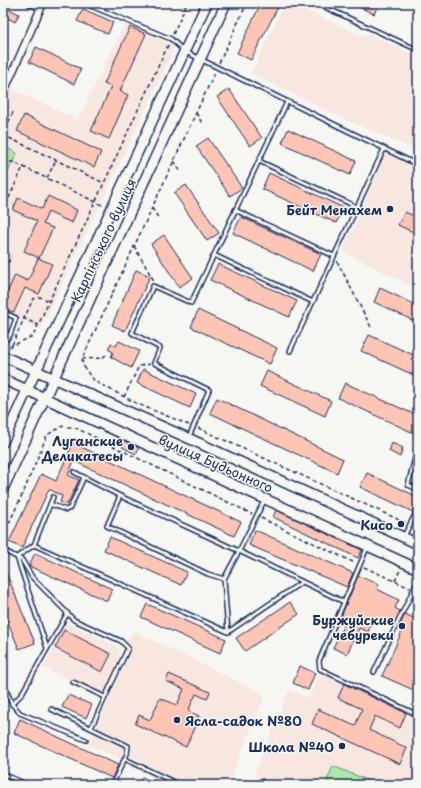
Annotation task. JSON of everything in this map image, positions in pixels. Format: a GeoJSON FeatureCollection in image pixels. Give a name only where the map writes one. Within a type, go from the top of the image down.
{"type":"FeatureCollection","features":[{"type":"Feature","properties":{"kind":"street"},"geometry":{"type":"LineString","coordinates":[[3,94],[42,5],[30,3]]}},
{"type":"Feature","properties":{"kind":"street","name":"Карпінського вулиця"},"geometry":{"type":"LineString","coordinates":[[3,442],[207,3]]}},
{"type":"Feature","properties":{"kind":"street","name":"Карпінського вулиця"},"geometry":{"type":"LineString","coordinates":[[3,489],[226,3]]}},
{"type":"Feature","properties":{"kind":"street","name":"вулиця Будьонного"},"geometry":{"type":"LineString","coordinates":[[3,356],[188,438],[418,544]]}},
{"type":"Feature","properties":{"kind":"street","name":"вулиця Будьонного"},"geometry":{"type":"LineString","coordinates":[[3,379],[418,569]]}},
{"type":"Feature","properties":{"kind":"lane"},"geometry":{"type":"LineString","coordinates":[[84,3],[171,39],[184,51],[217,68],[418,165]]}},
{"type":"Feature","properties":{"kind":"lane"},"geometry":{"type":"LineString","coordinates":[[316,3],[418,50]]}},
{"type":"Feature","properties":{"kind":"lane"},"geometry":{"type":"LineString","coordinates":[[188,438],[209,390],[154,364],[160,348],[132,333],[153,286],[191,303],[287,102]]}},
{"type":"Feature","properties":{"kind":"lane"},"geometry":{"type":"LineString","coordinates":[[290,351],[384,149]]}},
{"type":"Feature","properties":{"kind":"lane"},"geometry":{"type":"LineString","coordinates":[[259,161],[357,207]]}},
{"type":"Feature","properties":{"kind":"lane"},"geometry":{"type":"LineString","coordinates":[[235,210],[334,256]]}},
{"type":"Feature","properties":{"kind":"lane"},"geometry":{"type":"LineString","coordinates":[[214,255],[312,302]]}},
{"type":"Feature","properties":{"kind":"lane"},"geometry":{"type":"LineString","coordinates":[[3,312],[16,318],[8,339],[3,338]]}},
{"type":"Feature","properties":{"kind":"lane"},"geometry":{"type":"LineString","coordinates":[[3,333],[10,335]]}},
{"type":"Feature","properties":{"kind":"lane"},"geometry":{"type":"LineString","coordinates":[[418,446],[408,485],[418,489]]}},
{"type":"Feature","properties":{"kind":"lane"},"geometry":{"type":"LineString","coordinates":[[74,472],[120,496],[344,602]]}},
{"type":"Feature","properties":{"kind":"lane"},"geometry":{"type":"LineString","coordinates":[[50,504],[66,510],[70,508],[84,477]]}},
{"type":"Feature","properties":{"kind":"lane"},"geometry":{"type":"LineString","coordinates":[[120,496],[107,526],[208,574],[224,579]]}},
{"type":"Feature","properties":{"kind":"lane"},"geometry":{"type":"LineString","coordinates":[[17,557],[34,545],[53,497]]}},
{"type":"Feature","properties":{"kind":"lane"},"geometry":{"type":"LineString","coordinates":[[228,632],[224,579],[265,499]]}},
{"type":"Feature","properties":{"kind":"lane"},"geometry":{"type":"LineString","coordinates":[[403,538],[418,509]]}},
{"type":"Feature","properties":{"kind":"lane"},"geometry":{"type":"LineString","coordinates":[[34,545],[228,632]]}},
{"type":"Feature","properties":{"kind":"lane"},"geometry":{"type":"LineString","coordinates":[[368,546],[319,661],[320,669],[418,715]]}},
{"type":"Feature","properties":{"kind":"lane"},"geometry":{"type":"LineString","coordinates":[[3,550],[22,560],[32,577],[66,614],[74,620],[121,641],[128,648],[91,728]]}},
{"type":"Feature","properties":{"kind":"lane"},"geometry":{"type":"LineString","coordinates":[[17,557],[47,648]]}},
{"type":"Feature","properties":{"kind":"lane"},"geometry":{"type":"LineString","coordinates":[[363,558],[367,560]]}},
{"type":"Feature","properties":{"kind":"lane"},"geometry":{"type":"LineString","coordinates":[[374,672],[418,580]]}},
{"type":"Feature","properties":{"kind":"lane"},"geometry":{"type":"LineString","coordinates":[[228,632],[302,582]]}},
{"type":"Feature","properties":{"kind":"lane"},"geometry":{"type":"LineString","coordinates":[[12,704],[21,695],[66,614]]}},
{"type":"Feature","properties":{"kind":"lane"},"geometry":{"type":"LineString","coordinates":[[3,682],[12,704],[20,713],[86,740]]}},
{"type":"Feature","properties":{"kind":"lane"},"geometry":{"type":"LineString","coordinates":[[73,682],[105,697]]}},
{"type":"Feature","properties":{"kind":"lane"},"geometry":{"type":"LineString","coordinates":[[51,709],[128,746],[125,759],[112,785]]}},
{"type":"Feature","properties":{"kind":"lane"},"geometry":{"type":"LineString","coordinates":[[125,759],[180,785]]}},
{"type":"Feature","properties":{"kind":"lane"},"geometry":{"type":"LineString","coordinates":[[3,774],[28,785]]}},
{"type":"Feature","properties":{"kind":"lane"},"geometry":{"type":"LineString","coordinates":[[258,785],[261,782],[268,785]]}},
{"type":"Feature","properties":{"kind":"path"},"geometry":{"type":"LineString","coordinates":[[3,346],[7,348],[33,336],[187,3]]}},
{"type":"Feature","properties":{"kind":"path"},"geometry":{"type":"LineString","coordinates":[[247,3],[82,358],[83,365],[96,382],[124,396],[410,525]]}},
{"type":"Feature","properties":{"kind":"path"},"geometry":{"type":"LineString","coordinates":[[13,112],[3,135],[104,183]]}},
{"type":"Feature","properties":{"kind":"path"},"geometry":{"type":"LineString","coordinates":[[196,113],[202,123]]}},
{"type":"Feature","properties":{"kind":"path"},"geometry":{"type":"LineString","coordinates":[[48,178],[56,160]]}},
{"type":"Feature","properties":{"kind":"path"},"geometry":{"type":"LineString","coordinates":[[174,161],[181,172]]}},
{"type":"Feature","properties":{"kind":"path"},"geometry":{"type":"LineString","coordinates":[[3,162],[13,162],[96,201],[111,210]]}},
{"type":"Feature","properties":{"kind":"path"},"geometry":{"type":"LineString","coordinates":[[3,211],[23,167]]}},
{"type":"Feature","properties":{"kind":"path"},"geometry":{"type":"LineString","coordinates":[[152,208],[159,219]]}},
{"type":"Feature","properties":{"kind":"path"},"geometry":{"type":"LineString","coordinates":[[3,223],[5,230],[3,234]]}},
{"type":"Feature","properties":{"kind":"path"},"geometry":{"type":"LineString","coordinates":[[134,246],[158,288]]}},
{"type":"Feature","properties":{"kind":"path"},"geometry":{"type":"LineString","coordinates":[[3,276],[11,256]]}},
{"type":"Feature","properties":{"kind":"path"},"geometry":{"type":"LineString","coordinates":[[334,256],[372,329]]}},
{"type":"Feature","properties":{"kind":"path"},"geometry":{"type":"LineString","coordinates":[[12,346],[33,299],[40,297],[49,301]]}},
{"type":"Feature","properties":{"kind":"path"},"geometry":{"type":"LineString","coordinates":[[82,358],[102,358],[106,355]]}},
{"type":"Feature","properties":{"kind":"path"},"geometry":{"type":"LineString","coordinates":[[124,396],[139,366],[154,364]]}},
{"type":"Feature","properties":{"kind":"path"},"geometry":{"type":"LineString","coordinates":[[3,536],[24,491],[47,435],[63,426],[76,428],[413,590]]}},
{"type":"Feature","properties":{"kind":"path"},"geometry":{"type":"LineString","coordinates":[[395,581],[403,562]]}},
{"type":"Feature","properties":{"kind":"shaded area"},"geometry":{"type":"Polygon","coordinates":[[[285,3],[289,3],[363,36],[368,34],[418,57],[418,145],[411,148],[338,116],[251,73],[285,3]]]}},
{"type":"Feature","properties":{"kind":"shaded area"},"geometry":{"type":"Polygon","coordinates":[[[126,22],[175,47],[40,330],[3,312],[3,105],[11,89],[78,120],[126,22]]]}},
{"type":"Feature","properties":{"kind":"shaded area","name":"Бейт Менахем"},"geometry":{"type":"Polygon","coordinates":[[[386,153],[418,168],[418,289],[343,251],[386,153]]]}},
{"type":"Feature","properties":{"kind":"shaded area"},"geometry":{"type":"Polygon","coordinates":[[[68,623],[119,647],[120,658],[103,694],[44,668],[61,631],[68,623]]]}},
{"type":"Feature","properties":{"kind":"shaded area","name":"Ясла-садок №80"},"geometry":{"type":"Polygon","coordinates":[[[134,631],[265,695],[228,785],[178,785],[89,745],[125,662],[123,647],[134,631]]]}},
{"type":"Feature","properties":{"kind":"shaded area","name":"Школа №40"},"geometry":{"type":"Polygon","coordinates":[[[321,671],[418,717],[418,785],[272,785],[254,775],[289,690],[309,698],[321,671]]]}},
{"type":"Feature","properties":{"kind":"green space"},"geometry":{"type":"Polygon","coordinates":[[[3,146],[17,153],[4,180],[3,179],[3,146]]]}},
{"type":"Feature","properties":{"kind":"green space"},"geometry":{"type":"Polygon","coordinates":[[[333,766],[379,785],[325,785],[333,766]]]}},
{"type":"Feature","properties":{"kind":"building"},"geometry":{"type":"Polygon","coordinates":[[[261,3],[280,3],[251,60],[237,53],[261,3]]]}},
{"type":"Feature","properties":{"kind":"building"},"geometry":{"type":"Polygon","coordinates":[[[351,3],[379,3],[374,14],[351,3]]]}},
{"type":"Feature","properties":{"kind":"building"},"geometry":{"type":"Polygon","coordinates":[[[7,8],[19,14],[15,22],[4,16],[7,8]]]}},
{"type":"Feature","properties":{"kind":"building"},"geometry":{"type":"Polygon","coordinates":[[[83,9],[113,22],[108,34],[77,21],[83,9]]]}},
{"type":"Feature","properties":{"kind":"building"},"geometry":{"type":"Polygon","coordinates":[[[130,27],[146,34],[120,91],[128,95],[109,139],[91,131],[111,87],[104,84],[130,27]]]}},
{"type":"Feature","properties":{"kind":"building"},"geometry":{"type":"Polygon","coordinates":[[[36,47],[81,69],[74,84],[29,62],[36,47]]]}},
{"type":"Feature","properties":{"kind":"building"},"geometry":{"type":"Polygon","coordinates":[[[229,89],[262,138],[250,146],[217,97],[229,89]]]}},
{"type":"Feature","properties":{"kind":"building"},"geometry":{"type":"Polygon","coordinates":[[[24,115],[101,152],[94,167],[17,131],[24,115]]]}},
{"type":"Feature","properties":{"kind":"building"},"geometry":{"type":"Polygon","coordinates":[[[288,129],[356,161],[350,175],[282,143],[288,129]]]}},
{"type":"Feature","properties":{"kind":"building"},"geometry":{"type":"Polygon","coordinates":[[[208,138],[242,188],[230,196],[196,146],[208,138]]]}},
{"type":"Feature","properties":{"kind":"building"},"geometry":{"type":"Polygon","coordinates":[[[269,173],[344,208],[336,223],[262,189],[269,173]]]}},
{"type":"Feature","properties":{"kind":"building"},"geometry":{"type":"Polygon","coordinates":[[[186,185],[219,233],[207,241],[174,193],[186,185]]]}},
{"type":"Feature","properties":{"kind":"building"},"geometry":{"type":"Polygon","coordinates":[[[48,196],[77,210],[72,223],[48,212],[43,224],[53,228],[39,258],[24,251],[37,221],[13,210],[18,198],[42,209],[48,196]]]}},
{"type":"Feature","properties":{"kind":"building"},"geometry":{"type":"Polygon","coordinates":[[[405,212],[418,218],[418,226],[416,225],[413,232],[398,225],[405,212]]]}},
{"type":"Feature","properties":{"kind":"building"},"geometry":{"type":"Polygon","coordinates":[[[241,217],[321,254],[313,271],[233,233],[241,217]]]}},
{"type":"Feature","properties":{"kind":"building"},"geometry":{"type":"Polygon","coordinates":[[[164,235],[193,278],[179,287],[151,244],[164,235]]]}},
{"type":"Feature","properties":{"kind":"building"},"geometry":{"type":"Polygon","coordinates":[[[38,258],[52,264],[39,294],[25,288],[14,312],[3,309],[3,302],[15,275],[28,281],[38,258]]]}},
{"type":"Feature","properties":{"kind":"building"},"geometry":{"type":"Polygon","coordinates":[[[218,264],[297,301],[289,317],[210,280],[218,264]]]}},
{"type":"Feature","properties":{"kind":"building"},"geometry":{"type":"Polygon","coordinates":[[[136,270],[150,276],[125,331],[112,325],[136,270]]]}},
{"type":"Feature","properties":{"kind":"building"},"geometry":{"type":"Polygon","coordinates":[[[380,288],[418,306],[418,323],[374,302],[380,288]]]}},
{"type":"Feature","properties":{"kind":"building"},"geometry":{"type":"Polygon","coordinates":[[[198,310],[277,348],[270,364],[191,327],[198,310]]]}},
{"type":"Feature","properties":{"kind":"building"},"geometry":{"type":"Polygon","coordinates":[[[369,335],[418,357],[418,377],[361,351],[369,335]]]}},
{"type":"Feature","properties":{"kind":"building"},"geometry":{"type":"Polygon","coordinates":[[[119,341],[139,351],[131,368],[111,357],[113,352],[108,349],[111,343],[116,346],[119,341]]]}},
{"type":"Feature","properties":{"kind":"building"},"geometry":{"type":"Polygon","coordinates":[[[143,369],[196,394],[190,408],[137,383],[143,369]]]}},
{"type":"Feature","properties":{"kind":"building"},"geometry":{"type":"Polygon","coordinates":[[[267,371],[331,401],[325,416],[260,386],[267,371]]]}},
{"type":"Feature","properties":{"kind":"building"},"geometry":{"type":"Polygon","coordinates":[[[345,383],[418,416],[418,435],[338,398],[345,383]]]}},
{"type":"Feature","properties":{"kind":"building"},"geometry":{"type":"Polygon","coordinates":[[[217,398],[343,459],[337,473],[210,413],[217,398]]]}},
{"type":"Feature","properties":{"kind":"building","name":"Луганские Деликатесы"},"geometry":{"type":"Polygon","coordinates":[[[125,441],[139,448],[136,454],[122,447],[125,441]]]}},
{"type":"Feature","properties":{"kind":"building"},"geometry":{"type":"Polygon","coordinates":[[[73,443],[241,522],[234,536],[74,461],[68,475],[79,480],[67,505],[60,502],[62,496],[49,489],[22,548],[9,542],[41,474],[56,481],[73,443]]]}},
{"type":"Feature","properties":{"kind":"building"},"geometry":{"type":"Polygon","coordinates":[[[392,443],[403,448],[400,457],[389,451],[392,443]]]}},
{"type":"Feature","properties":{"kind":"building"},"geometry":{"type":"Polygon","coordinates":[[[367,473],[418,497],[413,512],[360,487],[367,473]]]}},
{"type":"Feature","properties":{"kind":"building"},"geometry":{"type":"Polygon","coordinates":[[[276,510],[362,550],[358,558],[273,517],[276,510]]]}},
{"type":"Feature","properties":{"kind":"building"},"geometry":{"type":"Polygon","coordinates":[[[255,530],[353,573],[347,587],[249,545],[255,530]]]}},
{"type":"Feature","properties":{"kind":"building"},"geometry":{"type":"Polygon","coordinates":[[[110,537],[187,572],[181,585],[104,550],[110,537]]]}},
{"type":"Feature","properties":{"kind":"building"},"geometry":{"type":"Polygon","coordinates":[[[35,553],[112,589],[107,601],[29,566],[35,553]]]}},
{"type":"Feature","properties":{"kind":"building"},"geometry":{"type":"Polygon","coordinates":[[[3,565],[35,643],[19,649],[3,610],[3,565]]]}},
{"type":"Feature","properties":{"kind":"building"},"geometry":{"type":"Polygon","coordinates":[[[358,576],[379,584],[377,589],[399,600],[395,608],[400,611],[394,624],[392,623],[390,626],[373,619],[368,632],[359,628],[347,654],[333,648],[345,622],[340,619],[358,576]]]}},
{"type":"Feature","properties":{"kind":"building"},"geometry":{"type":"Polygon","coordinates":[[[290,602],[299,614],[245,651],[236,638],[290,602]]]}},
{"type":"Feature","properties":{"kind":"building"},"geometry":{"type":"Polygon","coordinates":[[[147,604],[226,639],[220,653],[141,617],[147,604]]]}},
{"type":"Feature","properties":{"kind":"building"},"geometry":{"type":"Polygon","coordinates":[[[405,614],[418,620],[418,692],[382,676],[403,629],[399,627],[405,614]]]}},
{"type":"Feature","properties":{"kind":"building"},"geometry":{"type":"Polygon","coordinates":[[[64,630],[111,654],[102,672],[55,648],[64,630]]]}},
{"type":"Feature","properties":{"kind":"building"},"geometry":{"type":"Polygon","coordinates":[[[300,666],[315,673],[308,690],[293,683],[300,666]]]}},
{"type":"Feature","properties":{"kind":"building"},"geometry":{"type":"Polygon","coordinates":[[[169,674],[210,692],[207,699],[196,694],[188,711],[199,716],[186,747],[135,724],[139,715],[150,720],[160,698],[177,705],[184,689],[166,681],[169,674]]]}},
{"type":"Feature","properties":{"kind":"building"},"geometry":{"type":"Polygon","coordinates":[[[344,684],[406,713],[400,728],[375,716],[369,730],[407,748],[400,764],[312,724],[318,709],[355,726],[362,709],[338,698],[344,684]]]}},
{"type":"Feature","properties":{"kind":"building"},"geometry":{"type":"Polygon","coordinates":[[[68,695],[92,705],[86,718],[62,707],[68,695]]]}},
{"type":"Feature","properties":{"kind":"building"},"geometry":{"type":"Polygon","coordinates":[[[20,719],[118,765],[112,778],[14,733],[20,719]]]}},
{"type":"Feature","properties":{"kind":"building"},"geometry":{"type":"Polygon","coordinates":[[[142,777],[160,785],[138,785],[142,777]]]}},
{"type":"Feature","properties":{"kind":"place","name":"Бейт Менахем"},"geometry":{"type":"Point","coordinates":[390,209]}},
{"type":"Feature","properties":{"kind":"place","name":"Луганские Деликатесы"},"geometry":{"type":"Point","coordinates":[131,447]}},
{"type":"Feature","properties":{"kind":"place","name":"Кисо"},"geometry":{"type":"Point","coordinates":[401,524]}},
{"type":"Feature","properties":{"kind":"place","name":"Буржуйские чебуреки"},"geometry":{"type":"Point","coordinates":[402,626]}},
{"type":"Feature","properties":{"kind":"place","name":"Ясла-садок №80"},"geometry":{"type":"Point","coordinates":[177,720]}},
{"type":"Feature","properties":{"kind":"place","name":"Школа №40"},"geometry":{"type":"Point","coordinates":[342,746]}}]}
